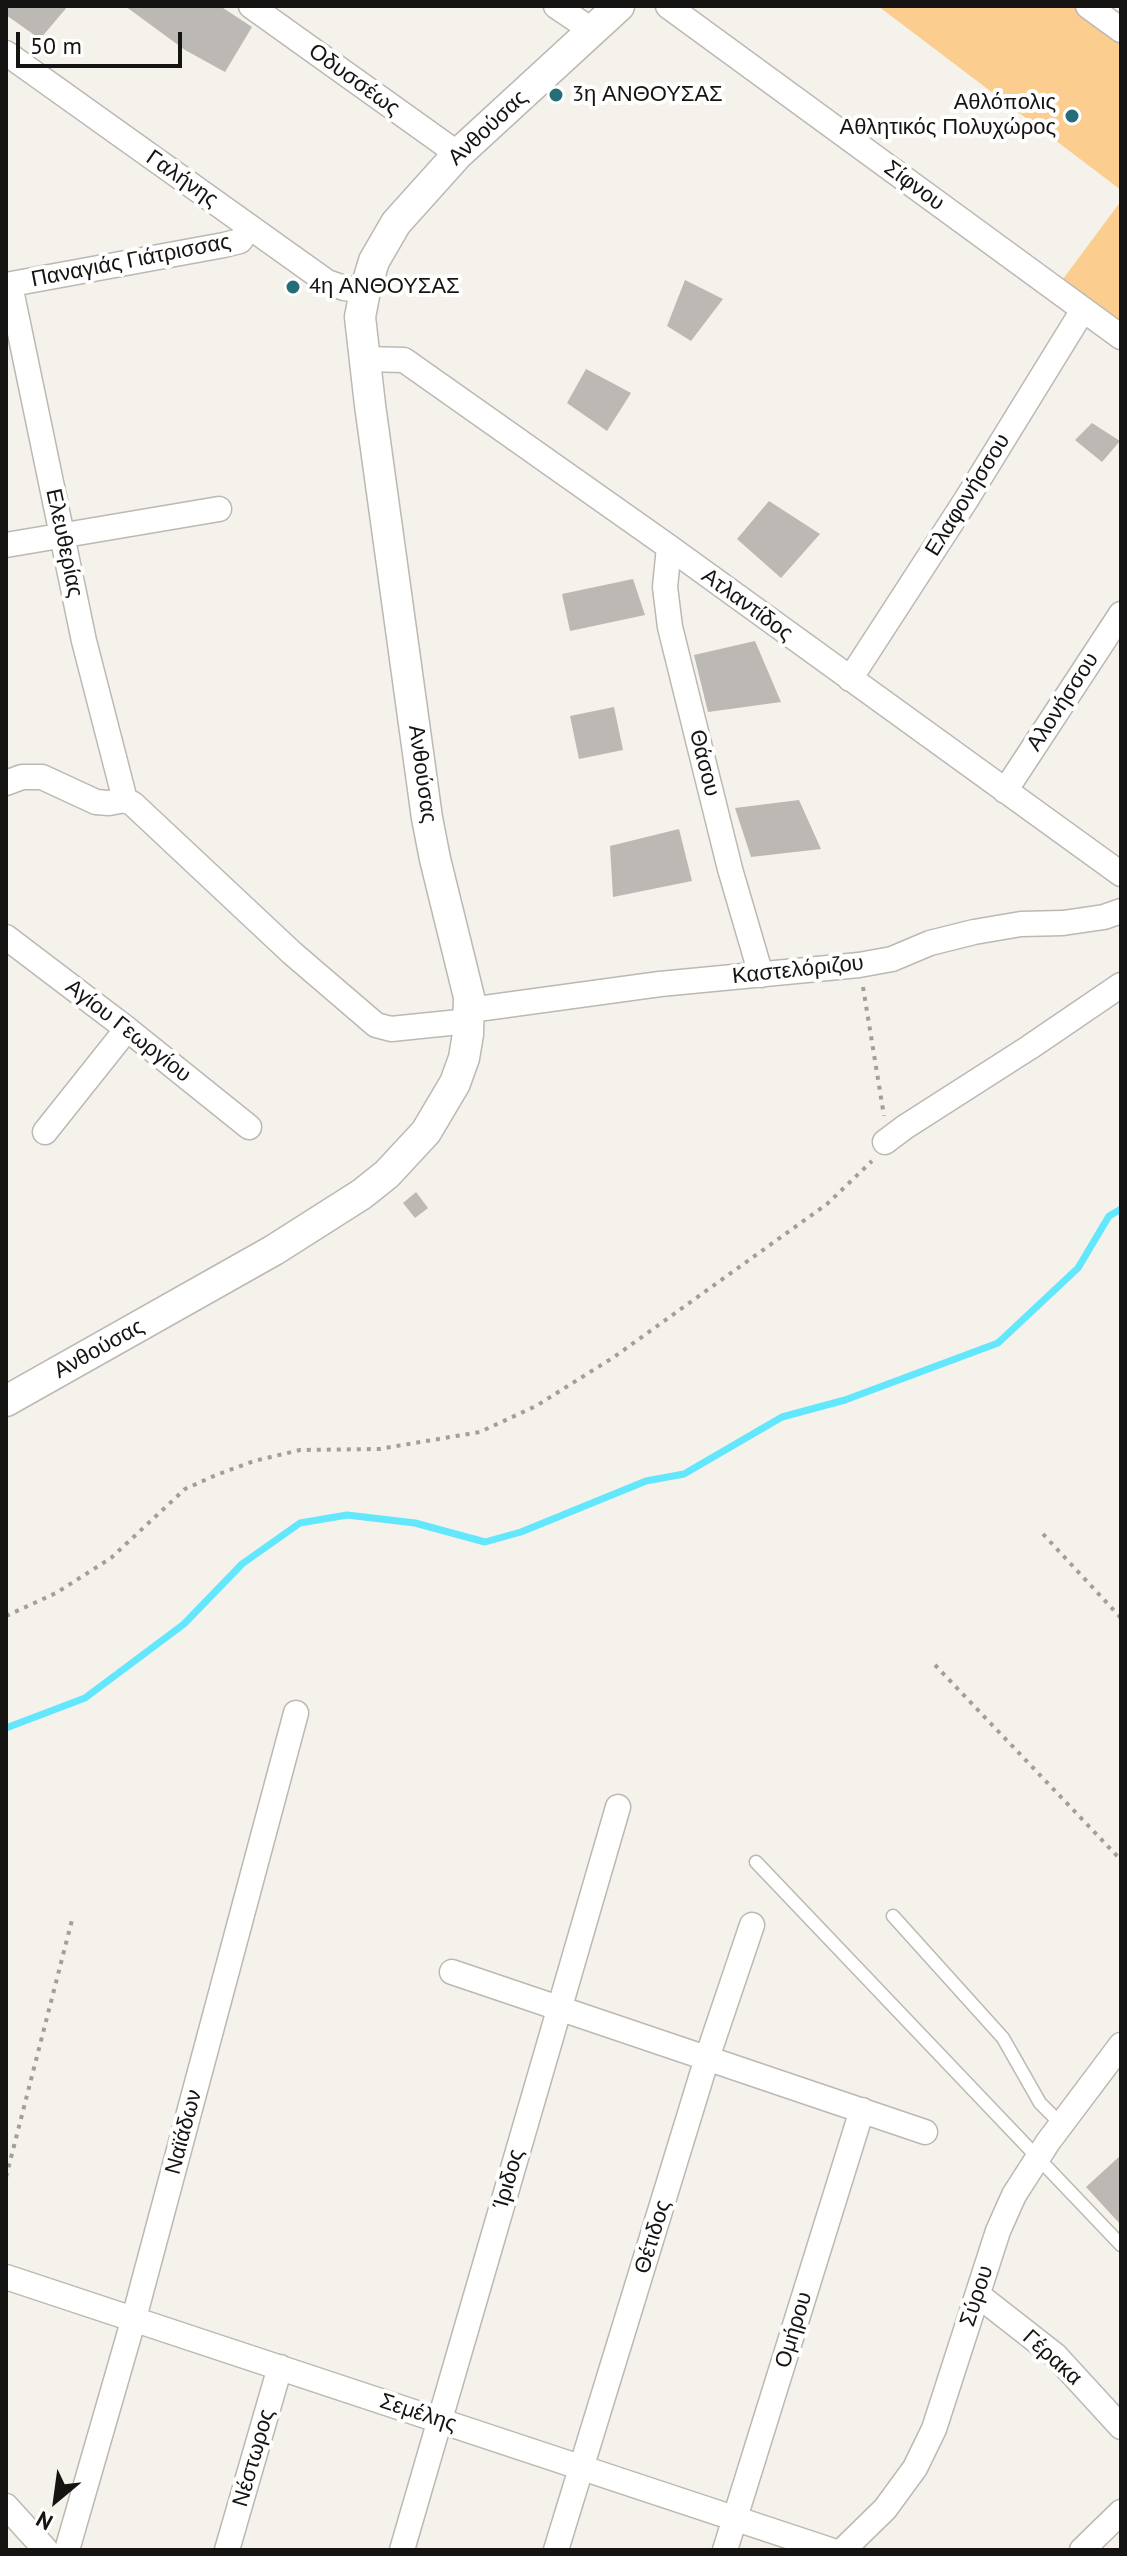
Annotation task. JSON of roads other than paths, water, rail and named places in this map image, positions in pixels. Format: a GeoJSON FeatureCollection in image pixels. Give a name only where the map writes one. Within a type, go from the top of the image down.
{"type":"FeatureCollection","features":[{"type":"Feature","properties":{"kind":"street","name":"Οδυσσέως"},"geometry":{"type":"LineString","coordinates":[[251,6],[458,154]]}},
{"type":"Feature","properties":{"kind":"street"},"geometry":{"type":"LineString","coordinates":[[556,6],[593,31]]}},
{"type":"Feature","properties":{"kind":"street","name":"Ανθούσας"},"geometry":{"type":"LineString","coordinates":[[6,1401],[274,1250],[362,1194],[407,1154],[426,1132],[455,1083],[464,1058],[470,1016],[466,980],[427,818],[360,317],[374,261],[396,223],[458,154],[619,6]]}},
{"type":"Feature","properties":{"kind":"street","name":"Σίφνου"},"geometry":{"type":"LineString","coordinates":[[668,6],[1121,337]]}},
{"type":"Feature","properties":{"kind":"street"},"geometry":{"type":"LineString","coordinates":[[1088,6],[1121,30]]}},
{"type":"Feature","properties":{"kind":"street","name":"Γαλήνης"},"geometry":{"type":"LineString","coordinates":[[6,53],[327,282],[365,291]]}},
{"type":"Feature","properties":{"kind":"street","name":"Παναγιάς Γιάτρισσας"},"geometry":{"type":"LineString","coordinates":[[8,285],[224,245],[240,241],[250,227]]}},
{"type":"Feature","properties":{"kind":"street","name":"Ελευθερίας"},"geometry":{"type":"LineString","coordinates":[[8,285],[89,663],[125,800]]}},
{"type":"Feature","properties":{"kind":"street","name":"Ελαφονήσσου"},"geometry":{"type":"LineString","coordinates":[[850,679],[966,500],[1083,310]]}},
{"type":"Feature","properties":{"kind":"street","name":"Ατλαντίδος"},"geometry":{"type":"LineString","coordinates":[[365,359],[404,360],[669,547],[1121,874]]}},
{"type":"Feature","properties":{"kind":"street"},"geometry":{"type":"LineString","coordinates":[[6,545],[219,509]]}},
{"type":"Feature","properties":{"kind":"street","name":"Θάσου"},"geometry":{"type":"LineString","coordinates":[[669,547],[665,587],[670,627],[730,869],[761,975]]}},
{"type":"Feature","properties":{"kind":"street","name":"Αλονήσσου"},"geometry":{"type":"LineString","coordinates":[[1005,791],[1121,614]]}},
{"type":"Feature","properties":{"kind":"street"},"geometry":{"type":"LineString","coordinates":[[6,783],[22,777],[42,777],[96,802],[125,800]]}},
{"type":"Feature","properties":{"kind":"street","name":"Καστελόριζου"},"geometry":{"type":"LineString","coordinates":[[125,800],[143,812],[292,953],[376,1025],[391,1029],[660,984],[859,965],[892,959],[930,943],[974,932],[1021,924],[1063,923],[1121,911]]}},
{"type":"Feature","properties":{"kind":"street","name":"Αγίου Γεωργίου"},"geometry":{"type":"LineString","coordinates":[[6,937],[249,1127]]}},
{"type":"Feature","properties":{"kind":"street"},"geometry":{"type":"LineString","coordinates":[[885,1142],[1121,985]]}},
{"type":"Feature","properties":{"kind":"street"},"geometry":{"type":"LineString","coordinates":[[45,1132],[127,1029]]}},
{"type":"Feature","properties":{"kind":"street","name":"Ναϊάδων"},"geometry":{"type":"LineString","coordinates":[[67,2550],[134,2318],[296,1713]]}},
{"type":"Feature","properties":{"kind":"street","name":"Ίριδος"},"geometry":{"type":"LineString","coordinates":[[402,2550],[618,1807]]}},
{"type":"Feature","properties":{"kind":"street","name":"Θέτιδος"},"geometry":{"type":"LineString","coordinates":[[556,2550],[707,2058],[752,1925]]}},
{"type":"Feature","properties":{"kind":"street"},"geometry":{"type":"LineString","coordinates":[[452,1972],[925,2132]]}},
{"type":"Feature","properties":{"kind":"street","name":"Σύρου"},"geometry":{"type":"LineString","coordinates":[[843,2550],[885,2509],[915,2468],[934,2429],[998,2231],[1014,2195],[1061,2124],[1121,2045]]}},
{"type":"Feature","properties":{"kind":"street","name":"Ομήρου"},"geometry":{"type":"LineString","coordinates":[[725,2550],[862,2110]]}},
{"type":"Feature","properties":{"kind":"street","name":"Σεμέλης"},"geometry":{"type":"LineString","coordinates":[[6,2277],[830,2550]]}},
{"type":"Feature","properties":{"kind":"street","name":"Γέρακα"},"geometry":{"type":"LineString","coordinates":[[978,2295],[1056,2356],[1121,2427]]}},
{"type":"Feature","properties":{"kind":"street","name":"Νέστωρος"},"geometry":{"type":"LineString","coordinates":[[227,2550],[280,2367]]}},
{"type":"Feature","properties":{"kind":"street"},"geometry":{"type":"LineString","coordinates":[[6,2506],[46,2550]]}},
{"type":"Feature","properties":{"kind":"street"},"geometry":{"type":"LineString","coordinates":[[1082,2550],[1121,2512]]}},
{"type":"Feature","properties":{"kind":"lane"},"geometry":{"type":"LineString","coordinates":[[756,1862],[1121,2245]]}},
{"type":"Feature","properties":{"kind":"lane"},"geometry":{"type":"LineString","coordinates":[[893,1916],[1003,2038],[1040,2103],[1061,2124]]}},
{"type":"Feature","properties":{"kind":"waterway"},"geometry":{"type":"LineString","coordinates":[[6,1728],[85,1698],[184,1624],[242,1564],[300,1523],[347,1515],[415,1523],[485,1542],[521,1532],[646,1481],[684,1474],[782,1417],[845,1400],[998,1343],[1078,1268],[1109,1216],[1121,1209]]}},
{"type":"Feature","properties":{"kind":"place","name":"3η ΑΝΘΟΥΣΑΣ"},"geometry":{"type":"Point","coordinates":[556,95]}},
{"type":"Feature","properties":{"kind":"place","name":"Αθλόπολις Αθλητικός Πολυχώρος"},"geometry":{"type":"Point","coordinates":[1072,116]}},
{"type":"Feature","properties":{"kind":"place","name":"4η ΑΝΘΟΥΣΑΣ"},"geometry":{"type":"Point","coordinates":[293,287]}}]}
